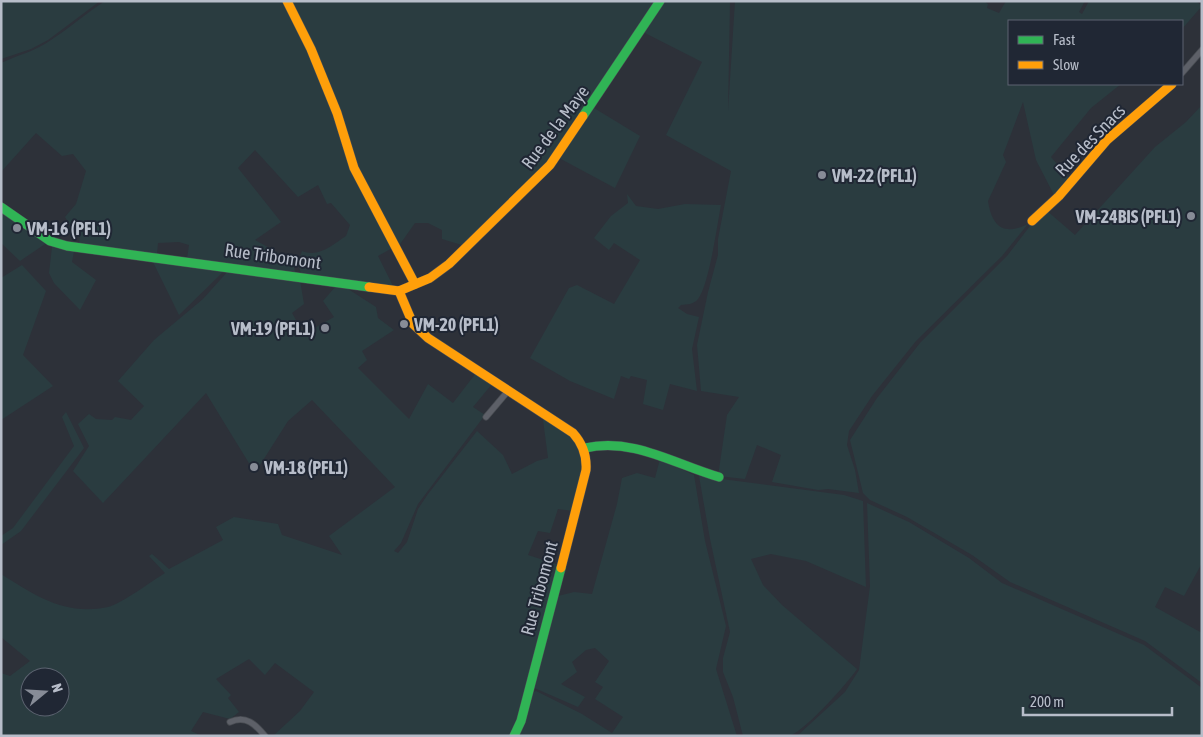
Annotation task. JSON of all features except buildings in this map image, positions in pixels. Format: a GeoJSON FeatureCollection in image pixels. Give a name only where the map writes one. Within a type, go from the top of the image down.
{"type":"FeatureCollection","features":[{"type":"Feature","properties":{"kind":"street"},"geometry":{"type":"LineString","coordinates":[[288,1],[311,49],[337,113],[354,168],[415,284]]}},
{"type":"Feature","properties":{"kind":"street","name":"Rue de la Maye"},"geometry":{"type":"LineString","coordinates":[[399,290],[430,278],[458,257],[550,165],[610,79],[660,1]]}},
{"type":"Feature","properties":{"kind":"street"},"geometry":{"type":"LineString","coordinates":[[1183,72],[1202,50]]}},
{"type":"Feature","properties":{"kind":"street","name":"Rue des Snacs"},"geometry":{"type":"LineString","coordinates":[[1032,221],[1059,196],[1108,140],[1171,85]]}},
{"type":"Feature","properties":{"kind":"street","name":"Rue Tribomont"},"geometry":{"type":"LineString","coordinates":[[1,207],[50,241],[67,246],[399,290]]}},
{"type":"Feature","properties":{"kind":"street"},"geometry":{"type":"LineString","coordinates":[[399,290],[413,324],[437,345],[573,433],[585,448],[607,442],[651,452],[696,472],[719,477]]}},
{"type":"Feature","properties":{"kind":"street"},"geometry":{"type":"LineString","coordinates":[[486,417],[508,391]]}},
{"type":"Feature","properties":{"kind":"street","name":"Rue Tribomont"},"geometry":{"type":"LineString","coordinates":[[514,736],[521,721],[586,470],[588,460],[585,448]]}},
{"type":"Feature","properties":{"kind":"street"},"geometry":{"type":"LineString","coordinates":[[230,722],[238,718],[244,719],[265,736]]}},
{"type":"Feature","properties":{"kind":"shaded area"},"geometry":{"type":"Polygon","coordinates":[[[1,1],[100,1],[48,40],[31,49],[1,59],[1,1]]]}},
{"type":"Feature","properties":{"kind":"shaded area"},"geometry":{"type":"Polygon","coordinates":[[[105,1],[285,1],[308,46],[344,139],[394,247],[378,256],[393,286],[301,274],[298,263],[302,251],[314,253],[325,250],[346,236],[350,225],[331,203],[327,204],[318,185],[298,197],[255,150],[238,168],[281,222],[255,240],[293,261],[295,272],[187,259],[189,245],[179,242],[158,243],[157,254],[79,245],[80,234],[67,233],[70,225],[65,217],[76,204],[86,171],[73,154],[62,156],[36,133],[1,172],[1,63],[45,44],[105,1]]]}},
{"type":"Feature","properties":{"kind":"shaded area"},"geometry":{"type":"Polygon","coordinates":[[[290,1],[656,1],[555,155],[465,246],[442,239],[442,230],[428,223],[415,223],[398,247],[357,171],[290,1]]]}},
{"type":"Feature","properties":{"kind":"shaded area"},"geometry":{"type":"Polygon","coordinates":[[[664,1],[730,1],[728,111],[735,1],[984,1],[988,4],[987,8],[999,13],[1006,1],[1085,1],[1079,12],[1082,14],[1089,1],[1196,1],[1202,6],[1183,28],[1183,20],[1008,20],[1008,85],[1120,85],[1091,108],[1051,157],[1070,179],[1054,195],[1036,160],[1023,102],[1003,155],[1006,162],[988,201],[996,223],[1001,227],[1012,229],[1028,224],[1002,256],[916,341],[872,396],[849,431],[847,445],[855,470],[859,493],[828,489],[818,490],[772,482],[781,455],[757,445],[745,479],[718,476],[727,415],[739,397],[701,391],[697,345],[718,255],[718,239],[731,171],[666,135],[702,62],[643,32],[664,1]]]}},
{"type":"Feature","properties":{"kind":"shaded area"},"geometry":{"type":"Polygon","coordinates":[[[1202,105],[1202,563],[1184,596],[1165,587],[1155,607],[1202,633],[1202,683],[1145,641],[1010,582],[972,555],[907,517],[870,500],[863,493],[850,440],[877,398],[920,343],[1007,256],[1030,226],[1046,210],[1075,235],[1155,147],[1186,122],[1202,105]]]}},
{"type":"Feature","properties":{"kind":"shaded area"},"geometry":{"type":"Polygon","coordinates":[[[594,108],[640,136],[615,188],[559,158],[594,108]]]}},
{"type":"Feature","properties":{"kind":"shaded area"},"geometry":{"type":"Polygon","coordinates":[[[627,194],[636,206],[658,209],[685,204],[721,205],[709,269],[702,292],[694,302],[681,305],[678,308],[687,314],[699,317],[692,349],[697,391],[670,384],[663,410],[643,404],[647,380],[631,376],[629,379],[621,376],[614,399],[570,381],[530,358],[569,288],[577,285],[614,304],[640,260],[614,243],[609,250],[594,238],[611,216],[628,203],[627,194]]]}},
{"type":"Feature","properties":{"kind":"shaded area"},"geometry":{"type":"Polygon","coordinates":[[[1,210],[48,242],[20,261],[1,243],[1,210]]]}},
{"type":"Feature","properties":{"kind":"shaded area"},"geometry":{"type":"Polygon","coordinates":[[[52,247],[74,252],[72,262],[96,280],[80,310],[54,283],[49,273],[52,247]]]}},
{"type":"Feature","properties":{"kind":"shaded area"},"geometry":{"type":"Polygon","coordinates":[[[152,260],[225,270],[179,315],[152,260]]]}},
{"type":"Feature","properties":{"kind":"shaded area"},"geometry":{"type":"Polygon","coordinates":[[[22,265],[46,291],[23,355],[53,386],[1,420],[1,278],[22,265]]]}},
{"type":"Feature","properties":{"kind":"shaded area"},"geometry":{"type":"Polygon","coordinates":[[[229,270],[300,280],[304,304],[292,313],[304,334],[334,317],[323,301],[336,286],[345,287],[376,307],[378,318],[394,330],[362,351],[367,360],[358,368],[409,419],[428,384],[453,403],[476,373],[492,384],[473,407],[485,415],[418,504],[401,543],[394,551],[398,553],[407,542],[418,509],[477,431],[503,455],[512,474],[537,461],[548,458],[543,420],[546,419],[576,441],[583,460],[573,511],[558,509],[550,533],[538,531],[528,555],[559,565],[550,598],[574,592],[592,594],[617,504],[622,478],[637,473],[655,478],[660,459],[694,475],[705,541],[726,626],[716,669],[737,736],[517,736],[531,693],[536,691],[582,714],[612,733],[623,717],[595,699],[603,687],[595,682],[609,661],[595,648],[586,650],[572,662],[577,672],[561,684],[585,697],[578,707],[532,687],[518,723],[510,736],[273,736],[300,711],[314,692],[275,663],[265,675],[249,659],[216,679],[231,695],[228,698],[239,712],[230,719],[203,712],[191,731],[202,736],[1,736],[1,673],[10,676],[20,668],[20,717],[70,717],[70,667],[22,667],[30,661],[1,637],[1,574],[26,590],[64,606],[78,609],[108,607],[128,597],[165,573],[149,556],[152,554],[169,569],[223,540],[216,527],[234,517],[278,524],[282,535],[342,555],[329,536],[395,487],[312,400],[288,421],[255,473],[206,393],[103,503],[73,471],[89,446],[78,424],[89,414],[96,419],[112,420],[115,417],[131,420],[144,406],[118,381],[154,340],[203,299],[229,270]]]}},
{"type":"Feature","properties":{"kind":"shaded area"},"geometry":{"type":"Polygon","coordinates":[[[66,412],[84,448],[21,531],[1,545],[1,536],[13,528],[74,446],[62,417],[66,412]]]}},
{"type":"Feature","properties":{"kind":"shaded area"},"geometry":{"type":"Polygon","coordinates":[[[699,476],[844,495],[863,501],[866,587],[806,561],[771,554],[751,559],[763,585],[782,605],[857,669],[845,685],[815,717],[796,733],[789,736],[743,736],[733,697],[723,672],[723,658],[730,632],[699,476]]]}},
{"type":"Feature","properties":{"kind":"shaded area"},"geometry":{"type":"Polygon","coordinates":[[[867,503],[909,522],[969,558],[1002,583],[1144,645],[1202,688],[1202,736],[797,736],[845,692],[859,670],[870,586],[867,503]]]}},
{"type":"Feature","properties":{"kind":"traffic: fast"},"geometry":{"type":"LineString","coordinates":[[583,116],[660,1]]}},
{"type":"Feature","properties":{"kind":"traffic: fast"},"geometry":{"type":"LineString","coordinates":[[1,207],[50,241],[67,246],[369,287]]}},
{"type":"Feature","properties":{"kind":"traffic: fast"},"geometry":{"type":"LineString","coordinates":[[585,448],[620,446],[637,449],[719,477]]}},
{"type":"Feature","properties":{"kind":"traffic: fast"},"geometry":{"type":"LineString","coordinates":[[514,736],[521,721],[561,568]]}},
{"type":"Feature","properties":{"kind":"traffic: slow"},"geometry":{"type":"LineString","coordinates":[[287,1],[311,49],[337,113],[354,168],[415,284]]}},
{"type":"Feature","properties":{"kind":"traffic: slow"},"geometry":{"type":"LineString","coordinates":[[1032,221],[1059,196],[1107,140],[1171,85]]}},
{"type":"Feature","properties":{"kind":"traffic: slow"},"geometry":{"type":"LineString","coordinates":[[369,287],[399,291],[430,278],[449,264],[550,165],[583,116]]}},
{"type":"Feature","properties":{"kind":"traffic: slow"},"geometry":{"type":"LineString","coordinates":[[399,291],[413,324],[428,338],[573,433],[579,441],[584,450],[586,470],[561,568]]}},
{"type":"Feature","properties":{"kind":"place","name":"VM-22 (PFL1)"},"geometry":{"type":"Point","coordinates":[822,175]}},
{"type":"Feature","properties":{"kind":"place","name":"VM-24BIS (PFL1)"},"geometry":{"type":"Point","coordinates":[1191,216]}},
{"type":"Feature","properties":{"kind":"place","name":"VM-16 (PFL1)"},"geometry":{"type":"Point","coordinates":[17,228]}},
{"type":"Feature","properties":{"kind":"place","name":"VM-20 (PFL1)"},"geometry":{"type":"Point","coordinates":[404,324]}},
{"type":"Feature","properties":{"kind":"place","name":"VM-19 (PFL1)"},"geometry":{"type":"Point","coordinates":[325,328]}},
{"type":"Feature","properties":{"kind":"place","name":"VM-18 (PFL1)"},"geometry":{"type":"Point","coordinates":[254,467]}}]}
